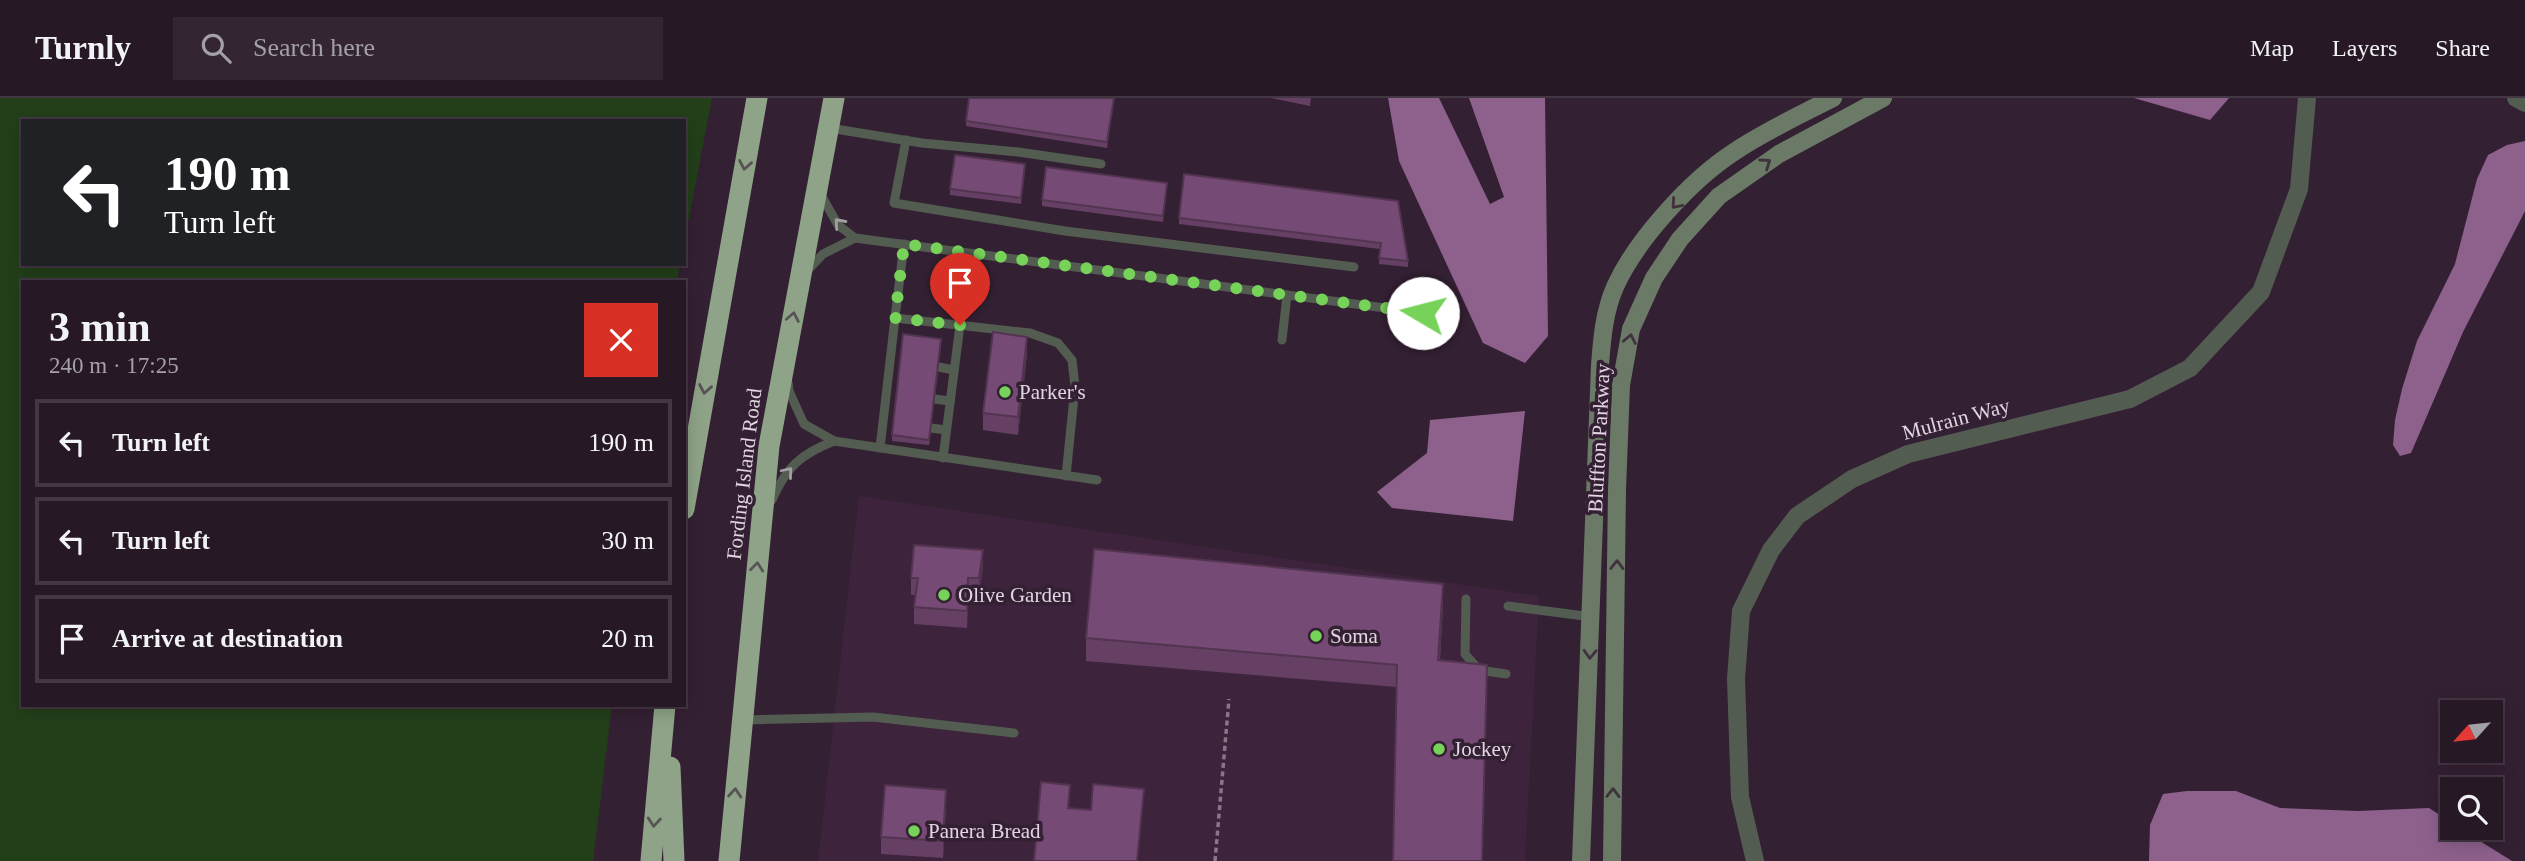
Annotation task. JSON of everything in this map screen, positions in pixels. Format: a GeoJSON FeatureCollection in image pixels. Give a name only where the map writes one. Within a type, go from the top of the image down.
{"type":"FeatureCollection","features":[{"type":"Feature","properties":{"kind":"highway"},"geometry":{"type":"LineString","coordinates":[[686,498],[757,98]]}},
{"type":"Feature","properties":{"kind":"highway","name":"Fording Island Road"},"geometry":{"type":"LineString","coordinates":[[729,861],[769,446],[834,98]]}},
{"type":"Feature","properties":{"kind":"highway"},"geometry":{"type":"LineString","coordinates":[[651,861],[666,707]]}},
{"type":"Feature","properties":{"kind":"highway"},"geometry":{"type":"LineString","coordinates":[[666,707],[674,861]]}},
{"type":"Feature","properties":{"kind":"main road","name":"Bluffton Parkway"},"geometry":{"type":"LineString","coordinates":[[1581,861],[1600,365],[1604,324],[1615,287],[1639,247],[1687,191],[1733,152],[1833,98]]}},
{"type":"Feature","properties":{"kind":"main road","name":"Bluffton Parkway"},"geometry":{"type":"LineString","coordinates":[[1612,861],[1621,385],[1631,329],[1654,278],[1680,239],[1719,196],[1779,154],[1883,98]]}},
{"type":"Feature","properties":{"kind":"street","name":"Mulrain Way"},"geometry":{"type":"LineString","coordinates":[[1755,861],[1741,797],[1735,679],[1741,611],[1771,550],[1797,516],[1852,479],[1908,454],[2130,399],[2190,368],[2261,292],[2299,189],[2307,98]]}},
{"type":"Feature","properties":{"kind":"street"},"geometry":{"type":"LineString","coordinates":[[2516,98],[2525,103]]}},
{"type":"Feature","properties":{"kind":"lane"},"geometry":{"type":"LineString","coordinates":[[829,128],[906,141],[1018,152],[1101,164]]}},
{"type":"Feature","properties":{"kind":"lane"},"geometry":{"type":"LineString","coordinates":[[906,141],[894,203],[1065,231],[1354,267]]}},
{"type":"Feature","properties":{"kind":"lane"},"geometry":{"type":"LineString","coordinates":[[817,188],[838,225],[855,239]]}},
{"type":"Feature","properties":{"kind":"lane"},"geometry":{"type":"LineString","coordinates":[[801,278],[823,254],[855,239],[1423,313]]}},
{"type":"Feature","properties":{"kind":"lane"},"geometry":{"type":"LineString","coordinates":[[880,448],[904,244]]}},
{"type":"Feature","properties":{"kind":"lane"},"geometry":{"type":"LineString","coordinates":[[1282,340],[1287,295]]}},
{"type":"Feature","properties":{"kind":"lane"},"geometry":{"type":"LineString","coordinates":[[895,318],[1030,332],[1058,343],[1072,360],[1075,387],[1066,476]]}},
{"type":"Feature","properties":{"kind":"lane"},"geometry":{"type":"LineString","coordinates":[[943,458],[960,325]]}},
{"type":"Feature","properties":{"kind":"lane"},"geometry":{"type":"LineString","coordinates":[[786,356],[789,391],[796,410],[804,424],[834,441],[1097,480]]}},
{"type":"Feature","properties":{"kind":"lane"},"geometry":{"type":"LineString","coordinates":[[890,362],[901,363]]}},
{"type":"Feature","properties":{"kind":"lane"},"geometry":{"type":"LineString","coordinates":[[939,367],[954,369]]}},
{"type":"Feature","properties":{"kind":"lane"},"geometry":{"type":"LineString","coordinates":[[886,392],[897,393]]}},
{"type":"Feature","properties":{"kind":"lane"},"geometry":{"type":"LineString","coordinates":[[935,399],[950,401]]}},
{"type":"Feature","properties":{"kind":"lane"},"geometry":{"type":"LineString","coordinates":[[883,422],[894,423]]}},
{"type":"Feature","properties":{"kind":"lane"},"geometry":{"type":"LineString","coordinates":[[931,428],[946,430]]}},
{"type":"Feature","properties":{"kind":"lane"},"geometry":{"type":"LineString","coordinates":[[761,522],[781,479],[805,455],[834,441]]}},
{"type":"Feature","properties":{"kind":"lane"},"geometry":{"type":"LineString","coordinates":[[1466,599],[1465,653],[1479,670],[1506,674]]}},
{"type":"Feature","properties":{"kind":"lane"},"geometry":{"type":"LineString","coordinates":[[1508,606],[1592,617]]}},
{"type":"Feature","properties":{"kind":"lane"},"geometry":{"type":"LineString","coordinates":[[741,720],[873,717],[1014,733]]}},
{"type":"Feature","properties":{"kind":"path"},"geometry":{"type":"LineString","coordinates":[[1214,861],[1229,699]]}},
{"type":"Feature","properties":{"kind":"shaded area"},"geometry":{"type":"Polygon","coordinates":[[[1388,98],[1439,98],[1490,204],[1504,197],[1469,98],[1545,98],[1548,336],[1525,363],[1483,343],[1399,161],[1388,98]]]}},
{"type":"Feature","properties":{"kind":"shaded area"},"geometry":{"type":"Polygon","coordinates":[[[2134,98],[2229,98],[2210,120],[2134,98]]]}},
{"type":"Feature","properties":{"kind":"shaded area"},"geometry":{"type":"Polygon","coordinates":[[[2525,141],[2525,211],[2463,332],[2411,453],[2400,456],[2393,445],[2402,389],[2417,341],[2455,264],[2477,179],[2488,155],[2507,145],[2525,141]]]}},
{"type":"Feature","properties":{"kind":"shaded area"},"geometry":{"type":"Polygon","coordinates":[[[1525,411],[1513,521],[1392,508],[1377,492],[1427,453],[1430,420],[1525,411]]]}},
{"type":"Feature","properties":{"kind":"shaded area"},"geometry":{"type":"Polygon","coordinates":[[[859,496],[1539,596],[1525,861],[818,861],[859,496]]]}},
{"type":"Feature","properties":{"kind":"shaded area"},"geometry":{"type":"Polygon","coordinates":[[[2236,791],[2280,808],[2358,811],[2429,808],[2440,815],[2440,840],[2478,840],[2512,861],[2149,861],[2150,825],[2163,794],[2236,791]]]}},
{"type":"Feature","properties":{"kind":"green space"},"geometry":{"type":"Polygon","coordinates":[[[0,98],[712,98],[686,234],[686,119],[21,119],[21,266],[680,266],[677,280],[21,280],[21,707],[612,707],[593,861],[0,861],[0,98]]]}},
{"type":"Feature","properties":{"kind":"building"},"geometry":{"type":"Polygon","coordinates":[[[969,98],[1114,98],[1107,142],[966,121],[969,98]]]}},
{"type":"Feature","properties":{"kind":"building"},"geometry":{"type":"Polygon","coordinates":[[[955,155],[1025,164],[1021,198],[950,189],[955,155]]]}},
{"type":"Feature","properties":{"kind":"building"},"geometry":{"type":"Polygon","coordinates":[[[1046,167],[1167,183],[1163,216],[1042,200],[1046,167]]]}},
{"type":"Feature","properties":{"kind":"building"},"geometry":{"type":"Polygon","coordinates":[[[1184,174],[1398,201],[1408,261],[1379,258],[1381,243],[1179,218],[1184,174]]]}},
{"type":"Feature","properties":{"kind":"building","name":"Parker's"},"geometry":{"type":"Polygon","coordinates":[[[993,332],[1027,337],[1018,417],[983,413],[993,332]]]}},
{"type":"Feature","properties":{"kind":"building"},"geometry":{"type":"Polygon","coordinates":[[[903,334],[941,339],[929,440],[892,435],[903,334]]]}},
{"type":"Feature","properties":{"kind":"building","name":"Olive Garden"},"geometry":{"type":"Polygon","coordinates":[[[914,545],[983,550],[979,578],[968,578],[967,611],[914,607],[918,578],[911,578],[914,545]]]}},
{"type":"Feature","properties":{"kind":"building"},"geometry":{"type":"Polygon","coordinates":[[[1094,549],[1443,584],[1438,660],[1487,665],[1482,861],[1393,861],[1397,665],[1086,638],[1094,549]]]}},
{"type":"Feature","properties":{"kind":"building"},"geometry":{"type":"Polygon","coordinates":[[[1041,782],[1070,785],[1068,808],[1091,810],[1093,784],[1144,789],[1137,861],[1034,861],[1041,782]]]}},
{"type":"Feature","properties":{"kind":"building","name":"Panera Bread"},"geometry":{"type":"Polygon","coordinates":[[[885,785],[946,790],[943,841],[881,837],[885,785]]]}},
{"type":"Feature","properties":{"kind":"place","name":"Parker's"},"geometry":{"type":"Point","coordinates":[1005,392]}},
{"type":"Feature","properties":{"kind":"place","name":"Olive Garden"},"geometry":{"type":"Point","coordinates":[944,595]}},
{"type":"Feature","properties":{"kind":"place","name":"Soma"},"geometry":{"type":"Point","coordinates":[1316,636]}},
{"type":"Feature","properties":{"kind":"place","name":"Jockey"},"geometry":{"type":"Point","coordinates":[1439,749]}},
{"type":"Feature","properties":{"kind":"place","name":"Panera Bread"},"geometry":{"type":"Point","coordinates":[914,831]}},
{"type":"Feature","properties":{"kind":"route"},"geometry":{"type":"LineString","coordinates":[[960,325],[895,318],[904,244],[1423,313]]}}]}
